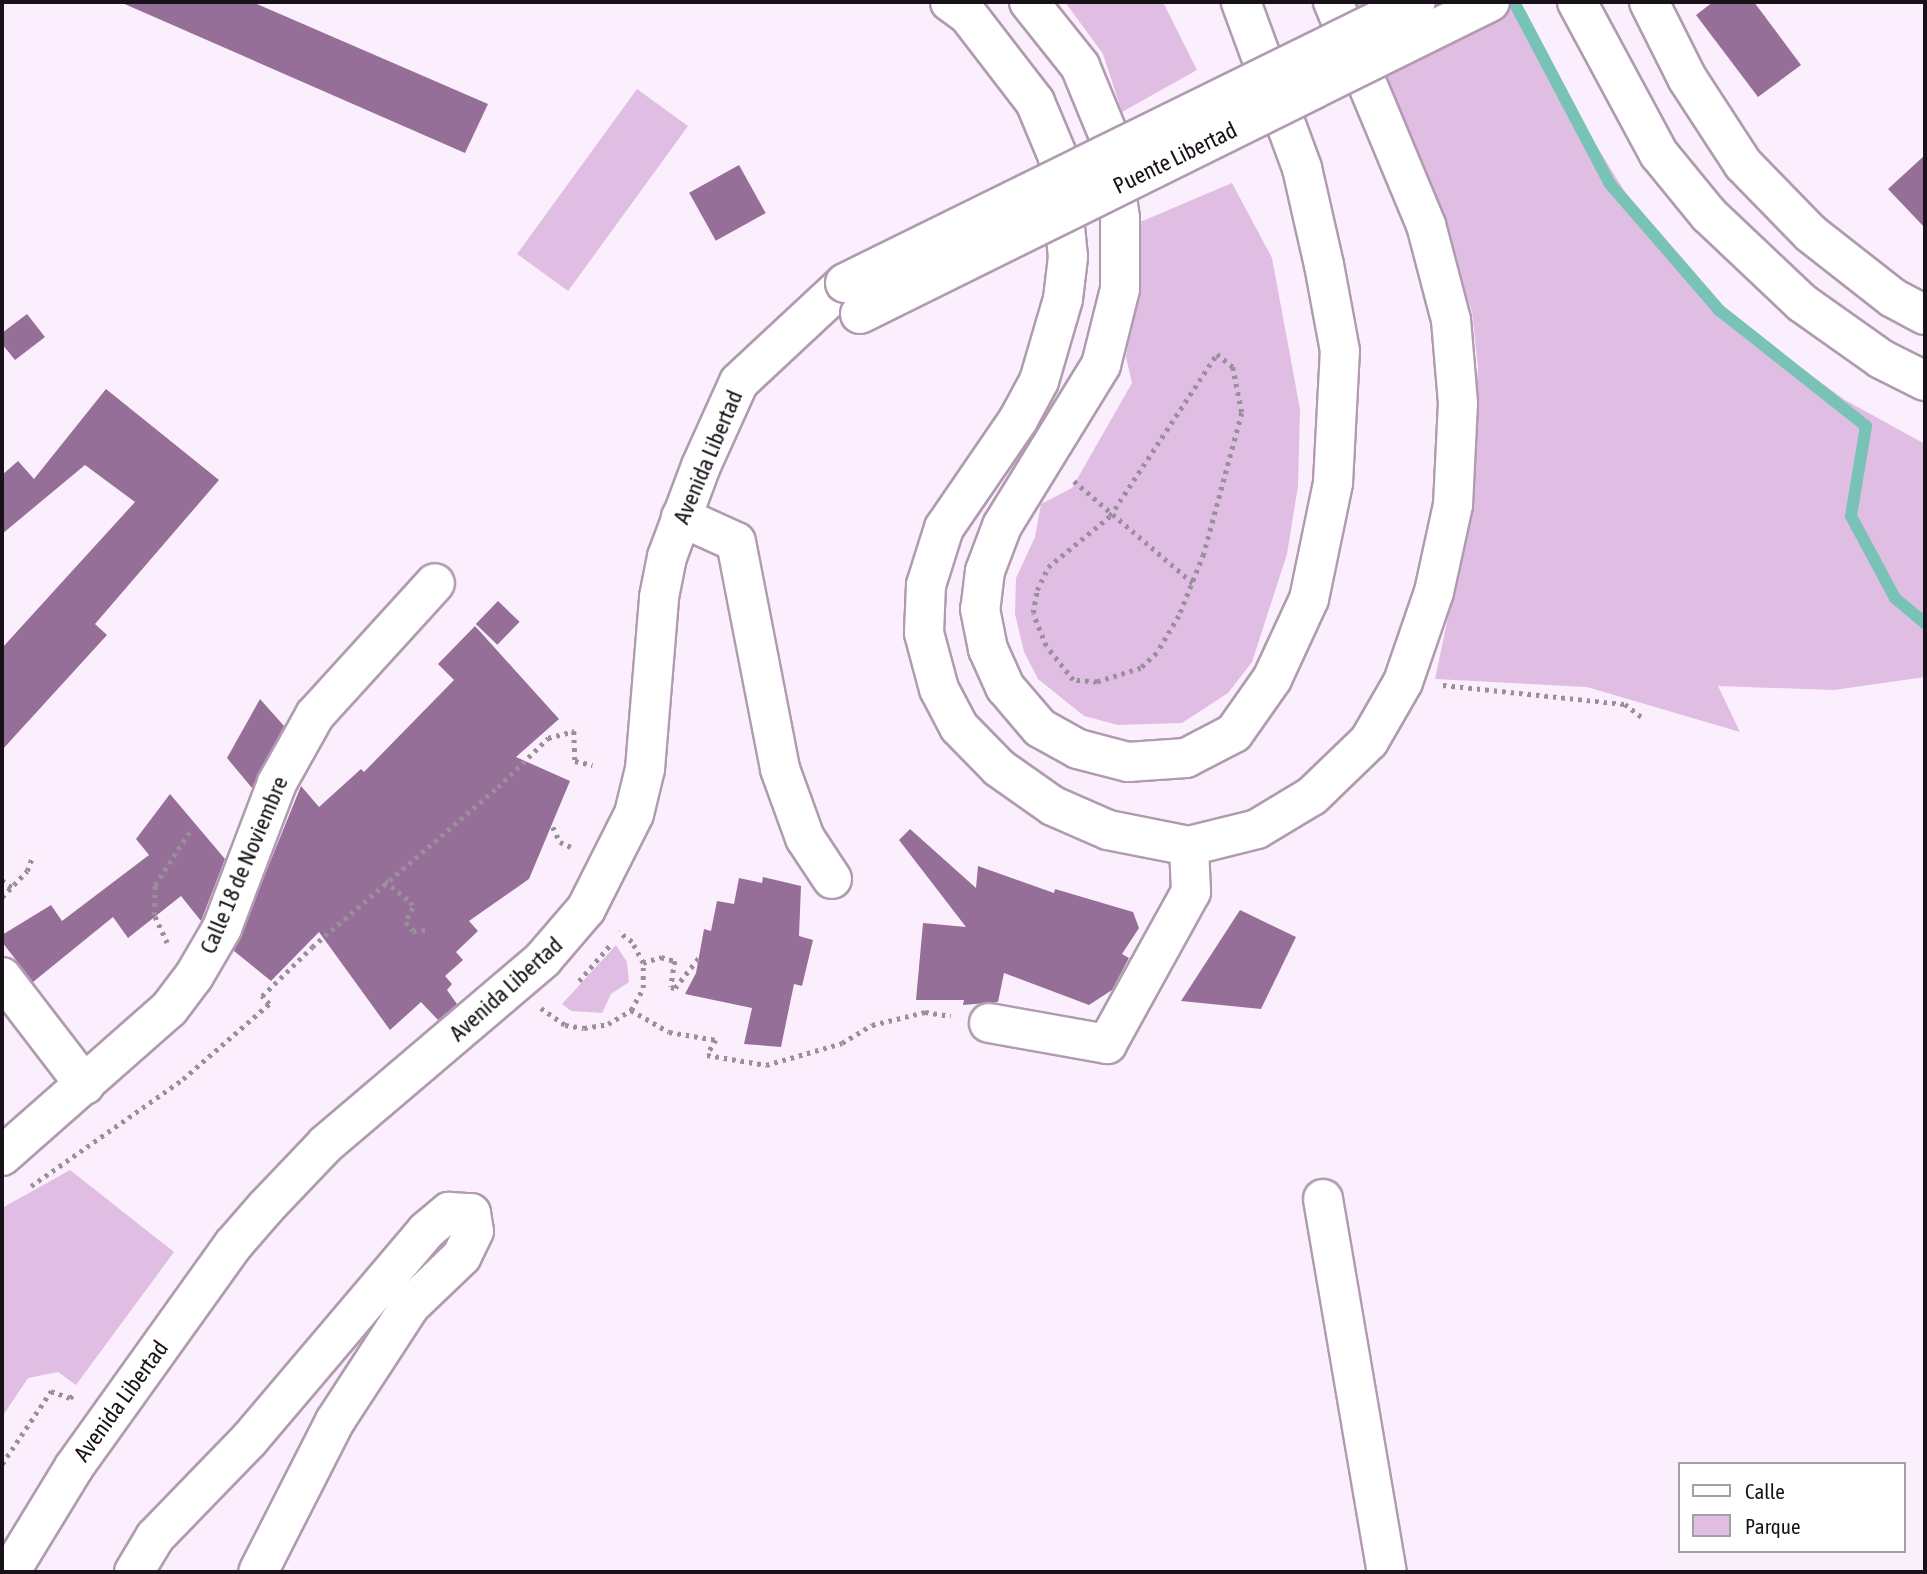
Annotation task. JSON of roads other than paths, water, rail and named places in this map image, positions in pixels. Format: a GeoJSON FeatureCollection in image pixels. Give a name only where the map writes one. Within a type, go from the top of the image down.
{"type":"FeatureCollection","features":[{"type":"Feature","properties":{"kind":"main road"},"geometry":{"type":"LineString","coordinates":[[950,2],[968,15],[1035,102],[1058,157],[1068,257],[1057,326],[1038,381],[1018,420],[944,528],[926,585],[924,633],[939,689],[959,727],[991,760],[1053,806],[1108,830],[1189,846],[1257,829],[1312,796],[1369,741],[1403,682],[1434,592],[1453,505],[1458,402],[1451,320],[1426,225],[1333,2]]}},
{"type":"Feature","properties":{"kind":"main road"},"geometry":{"type":"LineString","coordinates":[[1029,2],[1080,66],[1108,134],[1120,218],[1120,289],[1101,365],[1002,526],[985,570],[980,609],[988,649],[1005,687],[1040,728],[1078,750],[1128,762],[1186,758],[1234,733],[1272,679],[1310,599],[1333,482],[1340,351],[1301,168],[1241,2]]}},
{"type":"Feature","properties":{"kind":"main road","name":"Puente Libertad"},"geometry":{"type":"LineString","coordinates":[[852,298],[1416,2]]}},
{"type":"Feature","properties":{"kind":"main road","name":"Puente Libertad"},"geometry":{"type":"LineString","coordinates":[[852,298],[1490,2]]}},
{"type":"Feature","properties":{"kind":"main road"},"geometry":{"type":"LineString","coordinates":[[1577,2],[1659,154],[1709,215],[1802,303],[1881,359],[1925,381]]}},
{"type":"Feature","properties":{"kind":"main road"},"geometry":{"type":"LineString","coordinates":[[1649,2],[1687,78],[1743,164],[1810,233],[1893,298],[1925,315]]}},
{"type":"Feature","properties":{"kind":"main road","name":"Avenida Libertad"},"geometry":{"type":"LineString","coordinates":[[10,1572],[74,1467],[241,1235],[326,1144],[519,980],[579,920],[603,882],[634,814],[649,743],[659,597],[681,517],[739,382],[766,353],[814,313],[852,298]]}},
{"type":"Feature","properties":{"kind":"main road"},"geometry":{"type":"LineString","coordinates":[[681,517],[736,542],[780,769],[805,838],[832,879]]}},
{"type":"Feature","properties":{"kind":"main road","name":"Calle 18 de Noviembre"},"geometry":{"type":"LineString","coordinates":[[2,1156],[169,1009],[194,976],[222,928],[278,783],[314,715],[435,583]]}},
{"type":"Feature","properties":{"kind":"main road"},"geometry":{"type":"LineString","coordinates":[[989,1023],[1107,1044],[1191,892],[1189,846]]}},
{"type":"Feature","properties":{"kind":"main road"},"geometry":{"type":"LineString","coordinates":[[2,977],[85,1085]]}},
{"type":"Feature","properties":{"kind":"main road"},"geometry":{"type":"LineString","coordinates":[[1323,1199],[1387,1572]]}},
{"type":"Feature","properties":{"kind":"main road"},"geometry":{"type":"LineString","coordinates":[[134,1572],[155,1537],[249,1440],[426,1231],[449,1212],[471,1213],[474,1231],[462,1255],[410,1306],[335,1421],[258,1572]]}},
{"type":"Feature","properties":{"kind":"waterway"},"geometry":{"type":"LineString","coordinates":[[1514,2],[1610,184],[1719,310],[1866,426],[1851,516],[1895,598],[1925,623]]}}]}
